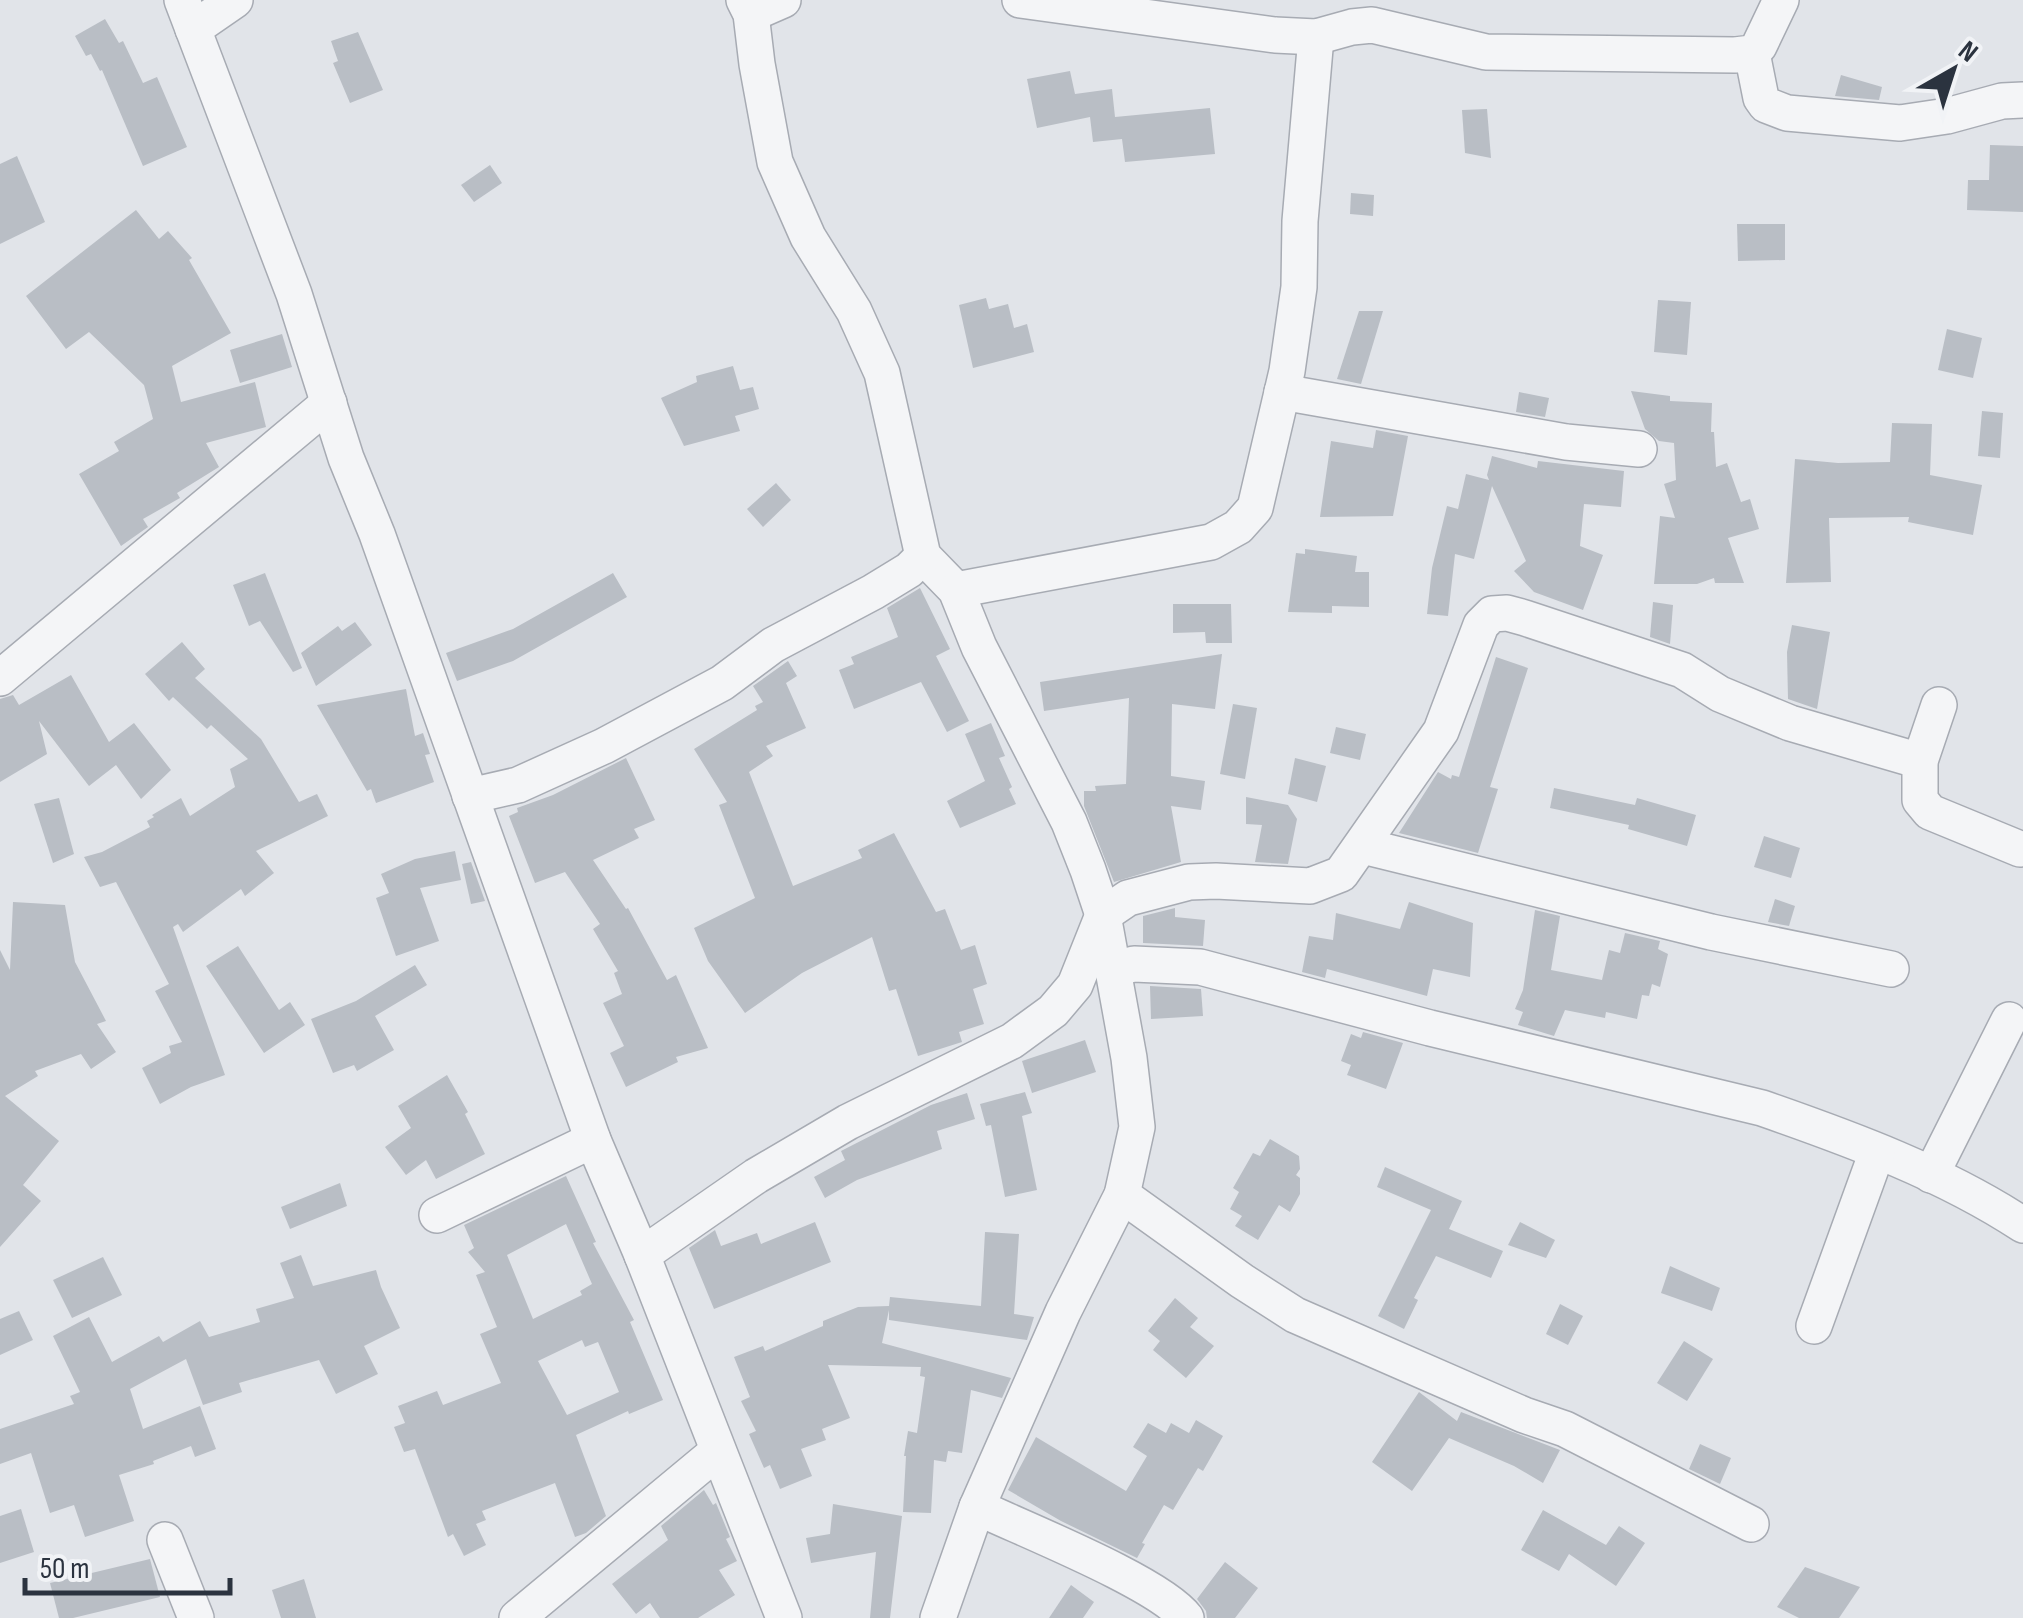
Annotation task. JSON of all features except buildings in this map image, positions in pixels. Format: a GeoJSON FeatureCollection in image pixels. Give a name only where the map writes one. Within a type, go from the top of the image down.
{"type":"FeatureCollection","features":[{"type":"Feature","properties":{"kind":"street"},"geometry":{"type":"LineString","coordinates":[[235,0],[188,14],[294,294],[328,403],[593,1140],[784,1618]]}},
{"type":"Feature","properties":{"kind":"street"},"geometry":{"type":"LineString","coordinates":[[784,0],[748,7],[776,162],[808,237],[854,311],[882,373],[923,556],[956,590],[979,647],[1069,822],[1104,915],[1137,1128],[1122,1195],[1063,1312],[977,1506],[938,1618]]}},
{"type":"Feature","properties":{"kind":"street"},"geometry":{"type":"LineString","coordinates":[[1020,0],[1275,36],[1316,37],[1372,25],[1486,52],[1752,53],[1765,38],[1781,0]]}},
{"type":"Feature","properties":{"kind":"street"},"geometry":{"type":"LineString","coordinates":[[956,590],[1211,542],[1238,527],[1255,508],[1282,392],[1300,286],[1300,220],[1316,37]]}},
{"type":"Feature","properties":{"kind":"street"},"geometry":{"type":"LineString","coordinates":[[1752,53],[1766,105],[1787,112],[1900,122],[2023,100]]}},
{"type":"Feature","properties":{"kind":"street"},"geometry":{"type":"LineString","coordinates":[[1282,392],[1566,442],[1639,449]]}},
{"type":"Feature","properties":{"kind":"street"},"geometry":{"type":"LineString","coordinates":[[0,678],[328,403]]}},
{"type":"Feature","properties":{"kind":"street"},"geometry":{"type":"LineString","coordinates":[[470,796],[518,786],[604,746],[722,683],[773,645],[874,592],[923,556]]}},
{"type":"Feature","properties":{"kind":"street"},"geometry":{"type":"LineString","coordinates":[[642,1255],[756,1176],[848,1122],[1012,1041],[1054,1011],[1075,985],[1104,915],[1128,898],[1189,882],[1310,886],[1341,874],[1441,730],[1481,625],[1492,614],[1507,612],[1682,670],[1720,694],[1774,717],[1920,761]]}},
{"type":"Feature","properties":{"kind":"street"},"geometry":{"type":"LineString","coordinates":[[1940,705],[1920,761],[1920,800],[1930,812],[2020,849]]}},
{"type":"Feature","properties":{"kind":"street"},"geometry":{"type":"LineString","coordinates":[[1364,846],[1710,932],[1891,969]]}},
{"type":"Feature","properties":{"kind":"street"},"geometry":{"type":"LineString","coordinates":[[1113,969],[1134,964],[1200,967],[1430,1028],[1762,1108],[1979,1196],[2023,1225]]}},
{"type":"Feature","properties":{"kind":"street"},"geometry":{"type":"LineString","coordinates":[[1931,1176],[2008,1020]]}},
{"type":"Feature","properties":{"kind":"street"},"geometry":{"type":"LineString","coordinates":[[437,1215],[593,1140]]}},
{"type":"Feature","properties":{"kind":"street"},"geometry":{"type":"LineString","coordinates":[[1814,1326],[1877,1152]]}},
{"type":"Feature","properties":{"kind":"street"},"geometry":{"type":"LineString","coordinates":[[1122,1195],[1242,1281],[1306,1320],[1524,1415],[1565,1428],[1751,1524]]}},
{"type":"Feature","properties":{"kind":"street"},"geometry":{"type":"LineString","coordinates":[[517,1618],[718,1452]]}},
{"type":"Feature","properties":{"kind":"street"},"geometry":{"type":"LineString","coordinates":[[977,1506],[1154,1592],[1186,1618]]}},
{"type":"Feature","properties":{"kind":"street"},"geometry":{"type":"LineString","coordinates":[[166,1540],[196,1618]]}}]}
